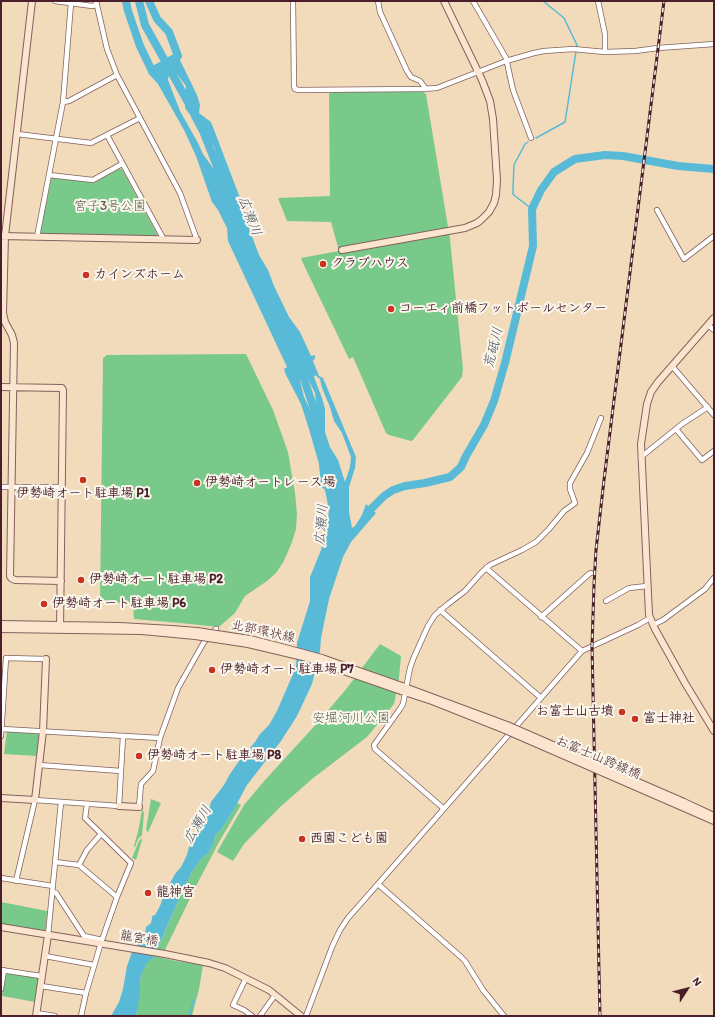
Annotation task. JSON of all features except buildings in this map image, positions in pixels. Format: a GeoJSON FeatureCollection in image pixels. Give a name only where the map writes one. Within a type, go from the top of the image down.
{"type":"FeatureCollection","features":[{"type":"Feature","properties":{"kind":"street"},"geometry":{"type":"LineString","coordinates":[[32,1],[17,134],[3,236],[3,313],[5,322],[14,343],[10,576],[15,580],[61,581]]}},
{"type":"Feature","properties":{"kind":"street"},"geometry":{"type":"LineString","coordinates":[[3,236],[163,238],[197,240],[180,193],[117,76],[107,49],[96,3],[92,6],[55,1]]}},
{"type":"Feature","properties":{"kind":"street"},"geometry":{"type":"LineString","coordinates":[[293,1],[294,86],[295,89],[299,90],[437,88],[506,61],[534,53],[568,48],[605,52],[636,51],[714,44]]}},
{"type":"Feature","properties":{"kind":"street"},"geometry":{"type":"LineString","coordinates":[[378,1],[380,12],[407,71],[411,77],[420,82],[426,89]]}},
{"type":"Feature","properties":{"kind":"street"},"geometry":{"type":"LineString","coordinates":[[342,250],[465,228],[477,223],[489,212],[494,203],[497,190],[493,119],[488,94],[444,1]]}},
{"type":"Feature","properties":{"kind":"street"},"geometry":{"type":"LineString","coordinates":[[473,1],[506,58],[514,90],[531,138]]}},
{"type":"Feature","properties":{"kind":"street"},"geometry":{"type":"LineString","coordinates":[[598,1],[605,34],[605,52]]}},
{"type":"Feature","properties":{"kind":"street"},"geometry":{"type":"LineString","coordinates":[[37,237],[63,102],[71,3]]}},
{"type":"Feature","properties":{"kind":"street"},"geometry":{"type":"LineString","coordinates":[[63,102],[69,101],[117,76]]}},
{"type":"Feature","properties":{"kind":"street"},"geometry":{"type":"LineString","coordinates":[[17,134],[91,143],[140,118]]}},
{"type":"Feature","properties":{"kind":"street"},"geometry":{"type":"LineString","coordinates":[[107,135],[163,238]]}},
{"type":"Feature","properties":{"kind":"street"},"geometry":{"type":"LineString","coordinates":[[49,175],[93,180],[122,164]]}},
{"type":"Feature","properties":{"kind":"street"},"geometry":{"type":"LineString","coordinates":[[657,210],[684,259],[714,236]]}},
{"type":"Feature","properties":{"kind":"street"},"geometry":{"type":"LineString","coordinates":[[714,318],[651,392],[647,404],[641,444],[648,612],[653,625],[691,694],[714,731]]}},
{"type":"Feature","properties":{"kind":"street"},"geometry":{"type":"LineString","coordinates":[[708,325],[714,330]]}},
{"type":"Feature","properties":{"kind":"street"},"geometry":{"type":"LineString","coordinates":[[672,366],[714,414]]}},
{"type":"Feature","properties":{"kind":"street"},"geometry":{"type":"LineString","coordinates":[[1,387],[62,388],[63,390],[60,628]]}},
{"type":"Feature","properties":{"kind":"street"},"geometry":{"type":"LineString","coordinates":[[641,457],[676,429],[708,407]]}},
{"type":"Feature","properties":{"kind":"street"},"geometry":{"type":"LineString","coordinates":[[443,808],[374,748],[374,745],[403,704],[404,689],[410,668],[420,643],[432,620],[440,610],[465,591],[486,568],[536,542],[564,511],[576,503],[570,489],[570,483],[587,453],[601,418]]}},
{"type":"Feature","properties":{"kind":"street"},"geometry":{"type":"LineString","coordinates":[[676,429],[702,460],[714,451]]}},
{"type":"Feature","properties":{"kind":"street"},"geometry":{"type":"LineString","coordinates":[[1,486],[62,487]]}},
{"type":"Feature","properties":{"kind":"street"},"geometry":{"type":"LineString","coordinates":[[486,568],[582,651]]}},
{"type":"Feature","properties":{"kind":"street"},"geometry":{"type":"LineString","coordinates":[[541,617],[591,573]]}},
{"type":"Feature","properties":{"kind":"street"},"geometry":{"type":"LineString","coordinates":[[653,625],[663,620],[705,589],[714,578]]}},
{"type":"Feature","properties":{"kind":"street"},"geometry":{"type":"LineString","coordinates":[[606,600],[629,588],[647,586]]}},
{"type":"Feature","properties":{"kind":"street"},"geometry":{"type":"LineString","coordinates":[[440,610],[541,698]]}},
{"type":"Feature","properties":{"kind":"street"},"geometry":{"type":"LineString","coordinates":[[306,1016],[340,930],[348,918],[443,808],[582,651],[650,618]]}},
{"type":"Feature","properties":{"kind":"street","name":"北部環状線"},"geometry":{"type":"LineString","coordinates":[[1,624],[60,628],[196,633],[290,654],[320,663],[404,689],[506,728]]}},
{"type":"Feature","properties":{"kind":"street","name":"北部環状線"},"geometry":{"type":"LineString","coordinates":[[1,629],[60,628]]}},
{"type":"Feature","properties":{"kind":"street"},"geometry":{"type":"LineString","coordinates":[[1,798],[139,807],[140,784],[153,771],[160,738],[178,688],[204,642],[216,629]]}},
{"type":"Feature","properties":{"kind":"street"},"geometry":{"type":"LineString","coordinates":[[1,736],[6,658],[46,659],[43,731],[39,766],[34,800],[16,881]]}},
{"type":"Feature","properties":{"kind":"street","name":"お富士山跨線橋"},"geometry":{"type":"LineString","coordinates":[[506,728],[683,804]]}},
{"type":"Feature","properties":{"kind":"street"},"geometry":{"type":"LineString","coordinates":[[2,729],[160,738]]}},
{"type":"Feature","properties":{"kind":"street"},"geometry":{"type":"LineString","coordinates":[[119,806],[123,736]]}},
{"type":"Feature","properties":{"kind":"street"},"geometry":{"type":"LineString","coordinates":[[39,766],[120,771]]}},
{"type":"Feature","properties":{"kind":"street"},"geometry":{"type":"LineString","coordinates":[[55,1016],[36,1015],[53,892],[61,802]]}},
{"type":"Feature","properties":{"kind":"street"},"geometry":{"type":"LineString","coordinates":[[53,892],[56,893],[84,936],[102,940],[117,897],[132,863],[85,818],[87,804]]}},
{"type":"Feature","properties":{"kind":"street"},"geometry":{"type":"LineString","coordinates":[[683,804],[714,816]]}},
{"type":"Feature","properties":{"kind":"street"},"geometry":{"type":"LineString","coordinates":[[683,804],[714,822]]}},
{"type":"Feature","properties":{"kind":"street"},"geometry":{"type":"LineString","coordinates":[[79,864],[87,850],[101,834]]}},
{"type":"Feature","properties":{"kind":"street"},"geometry":{"type":"LineString","coordinates":[[55,862],[79,864],[117,897]]}},
{"type":"Feature","properties":{"kind":"street"},"geometry":{"type":"LineString","coordinates":[[1,878],[53,886]]}},
{"type":"Feature","properties":{"kind":"street"},"geometry":{"type":"LineString","coordinates":[[378,884],[465,961],[483,990],[504,1016]]}},
{"type":"Feature","properties":{"kind":"street","name":"龍宮橋"},"geometry":{"type":"LineString","coordinates":[[1,926],[165,954],[225,968],[269,990],[302,1016]]}},
{"type":"Feature","properties":{"kind":"street"},"geometry":{"type":"LineString","coordinates":[[81,1016],[100,946]]}},
{"type":"Feature","properties":{"kind":"street"},"geometry":{"type":"LineString","coordinates":[[45,956],[94,965]]}},
{"type":"Feature","properties":{"kind":"street"},"geometry":{"type":"LineString","coordinates":[[1,989],[2,970],[41,976]]}},
{"type":"Feature","properties":{"kind":"street"},"geometry":{"type":"LineString","coordinates":[[246,978],[233,1005],[252,1016]]}},
{"type":"Feature","properties":{"kind":"street"},"geometry":{"type":"LineString","coordinates":[[41,986],[86,993]]}},
{"type":"Feature","properties":{"kind":"street"},"geometry":{"type":"LineString","coordinates":[[260,1016],[276,995]]}},
{"type":"Feature","properties":{"kind":"green space","name":"コーエィ前橋フットボールセンター"},"geometry":{"type":"Polygon","coordinates":[[[331,92],[423,92],[426,94],[450,239],[463,369],[462,377],[411,441],[386,433],[353,357],[349,359],[302,261],[301,258],[339,251],[331,222],[287,221],[278,198],[330,196],[329,94],[331,92]]]}},
{"type":"Feature","properties":{"kind":"green space","name":"宮子3号公園"},"geometry":{"type":"Polygon","coordinates":[[[119,169],[122,169],[157,234],[156,237],[41,234],[40,232],[52,178],[95,182],[119,169]]]}},
{"type":"Feature","properties":{"kind":"green space","name":"伊勢崎オートレース場"},"geometry":{"type":"Polygon","coordinates":[[[246,354],[273,410],[288,452],[297,514],[296,529],[284,561],[276,573],[245,596],[235,613],[219,627],[134,619],[133,603],[100,602],[103,358],[107,355],[246,354]]]}},
{"type":"Feature","properties":{"kind":"green space","name":"安堀河川公園"},"geometry":{"type":"Polygon","coordinates":[[[380,644],[401,656],[394,704],[367,737],[312,779],[280,807],[244,844],[233,861],[217,852],[244,805],[320,720],[347,688],[380,644]]]}},
{"type":"Feature","properties":{"kind":"green space"},"geometry":{"type":"Polygon","coordinates":[[[7,731],[38,733],[40,735],[37,756],[4,754],[7,731]]]}},
{"type":"Feature","properties":{"kind":"green space"},"geometry":{"type":"Polygon","coordinates":[[[151,799],[161,803],[148,832],[146,830],[151,799]]]}},
{"type":"Feature","properties":{"kind":"green space"},"geometry":{"type":"Polygon","coordinates":[[[237,803],[241,805],[219,842],[164,952],[157,950],[183,888],[191,873],[201,859],[209,852],[214,843],[215,835],[221,830],[237,803]]]}},
{"type":"Feature","properties":{"kind":"green space"},"geometry":{"type":"Polygon","coordinates":[[[142,810],[144,814],[142,835],[134,847],[138,832],[142,810]]]}},
{"type":"Feature","properties":{"kind":"green space"},"geometry":{"type":"Polygon","coordinates":[[[142,838],[136,860],[132,858],[139,841],[142,838]]]}},
{"type":"Feature","properties":{"kind":"green space"},"geometry":{"type":"Polygon","coordinates":[[[1,902],[47,911],[46,929],[42,932],[1,924],[1,902]]]}},
{"type":"Feature","properties":{"kind":"green space"},"geometry":{"type":"Polygon","coordinates":[[[154,956],[203,965],[192,1016],[136,1016],[141,975],[146,963],[154,956]]]}},
{"type":"Feature","properties":{"kind":"green space"},"geometry":{"type":"Polygon","coordinates":[[[8,973],[38,978],[39,980],[35,1002],[2,996],[5,974],[8,973]]]}},
{"type":"Feature","properties":{"kind":"water"},"geometry":{"type":"Polygon","coordinates":[[[178,56],[197,95],[200,105],[199,113],[211,122],[245,211],[250,231],[259,255],[268,270],[289,317],[300,332],[311,356],[315,355],[313,361],[319,376],[323,378],[356,457],[355,468],[349,487],[349,512],[352,528],[362,515],[366,504],[376,513],[351,542],[343,557],[329,599],[321,638],[320,651],[312,684],[297,716],[281,741],[247,785],[232,813],[221,830],[215,835],[214,843],[209,852],[201,859],[191,873],[154,956],[146,964],[141,975],[136,1016],[111,1016],[119,1002],[127,966],[132,952],[145,935],[146,927],[151,923],[152,916],[155,915],[164,894],[175,874],[181,867],[200,824],[209,810],[211,802],[239,761],[269,725],[277,711],[296,667],[297,643],[310,601],[310,577],[321,550],[329,510],[325,490],[321,486],[319,464],[309,429],[301,404],[286,375],[284,369],[287,367],[228,241],[227,228],[212,202],[196,156],[184,130],[158,84],[148,73],[178,56]],[[176,73],[169,74],[168,80],[180,111],[203,154],[213,168],[217,169],[215,149],[206,131],[193,119],[185,108],[186,86],[176,73]],[[306,375],[303,376],[300,381],[304,397],[317,424],[315,393],[306,375]],[[315,375],[314,377],[325,409],[325,432],[330,447],[338,460],[345,482],[350,467],[351,457],[342,433],[334,421],[320,379],[315,375]]]}},
{"type":"Feature","properties":{"kind":"waterway"},"geometry":{"type":"LineString","coordinates":[[126,1],[140,46],[152,71],[178,56],[169,32],[157,19],[149,1]]}},
{"type":"Feature","properties":{"kind":"waterway","name":"広瀬川"},"geometry":{"type":"LineString","coordinates":[[139,1],[145,25],[189,104]]}},
{"type":"Feature","properties":{"kind":"waterway"},"geometry":{"type":"LineString","coordinates":[[536,138],[565,122],[577,45],[564,18],[543,1]]}},
{"type":"Feature","properties":{"kind":"waterway","name":"広瀬川"},"geometry":{"type":"LineString","coordinates":[[195,116],[203,131],[222,179]]}},
{"type":"Feature","properties":{"kind":"waterway"},"geometry":{"type":"LineString","coordinates":[[528,142],[525,144],[514,165],[513,194],[532,209]]}},
{"type":"Feature","properties":{"kind":"waterway","name":"荒砥川"},"geometry":{"type":"LineString","coordinates":[[366,517],[371,509],[384,496],[393,490],[405,486],[450,477],[461,467],[484,425],[494,401],[505,363],[533,246],[532,209],[541,190],[554,172],[575,159],[605,155],[623,156],[678,166],[714,169]]}},
{"type":"Feature","properties":{"kind":"waterway","name":"広瀬川"},"geometry":{"type":"LineString","coordinates":[[300,367],[321,430]]}},
{"type":"Feature","properties":{"kind":"waterway"},"geometry":{"type":"LineString","coordinates":[[190,1016],[193,1000]]}},
{"type":"Feature","properties":{"kind":"railway"},"geometry":{"type":"LineString","coordinates":[[600,1016],[592,646],[596,550],[664,1]]}},
{"type":"Feature","properties":{"kind":"place","name":"クラブハウス"},"geometry":{"type":"Point","coordinates":[323,264]}},
{"type":"Feature","properties":{"kind":"place","name":"カインズホーム"},"geometry":{"type":"Point","coordinates":[86,275]}},
{"type":"Feature","properties":{"kind":"place","name":"コーエィ前橋フットボールセンター"},"geometry":{"type":"Point","coordinates":[391,309]}},
{"type":"Feature","properties":{"kind":"place","name":"伊勢崎オート駐車場 P1"},"geometry":{"type":"Point","coordinates":[83,480]}},
{"type":"Feature","properties":{"kind":"place","name":"伊勢崎オートレース場"},"geometry":{"type":"Point","coordinates":[197,483]}},
{"type":"Feature","properties":{"kind":"place","name":"伊勢崎オート駐車場 P2"},"geometry":{"type":"Point","coordinates":[81,580]}},
{"type":"Feature","properties":{"kind":"place","name":"伊勢崎オート駐車場 P6"},"geometry":{"type":"Point","coordinates":[44,604]}},
{"type":"Feature","properties":{"kind":"place","name":"伊勢崎オート駐車場 P7"},"geometry":{"type":"Point","coordinates":[212,670]}},
{"type":"Feature","properties":{"kind":"place","name":"お富士山古墳"},"geometry":{"type":"Point","coordinates":[622,712]}},
{"type":"Feature","properties":{"kind":"place","name":"富士神社"},"geometry":{"type":"Point","coordinates":[635,719]}},
{"type":"Feature","properties":{"kind":"place","name":"伊勢崎オート駐車場 P8"},"geometry":{"type":"Point","coordinates":[139,756]}},
{"type":"Feature","properties":{"kind":"place","name":"西園こども園"},"geometry":{"type":"Point","coordinates":[302,839]}},
{"type":"Feature","properties":{"kind":"place","name":"龍神宮"},"geometry":{"type":"Point","coordinates":[148,893]}}]}
